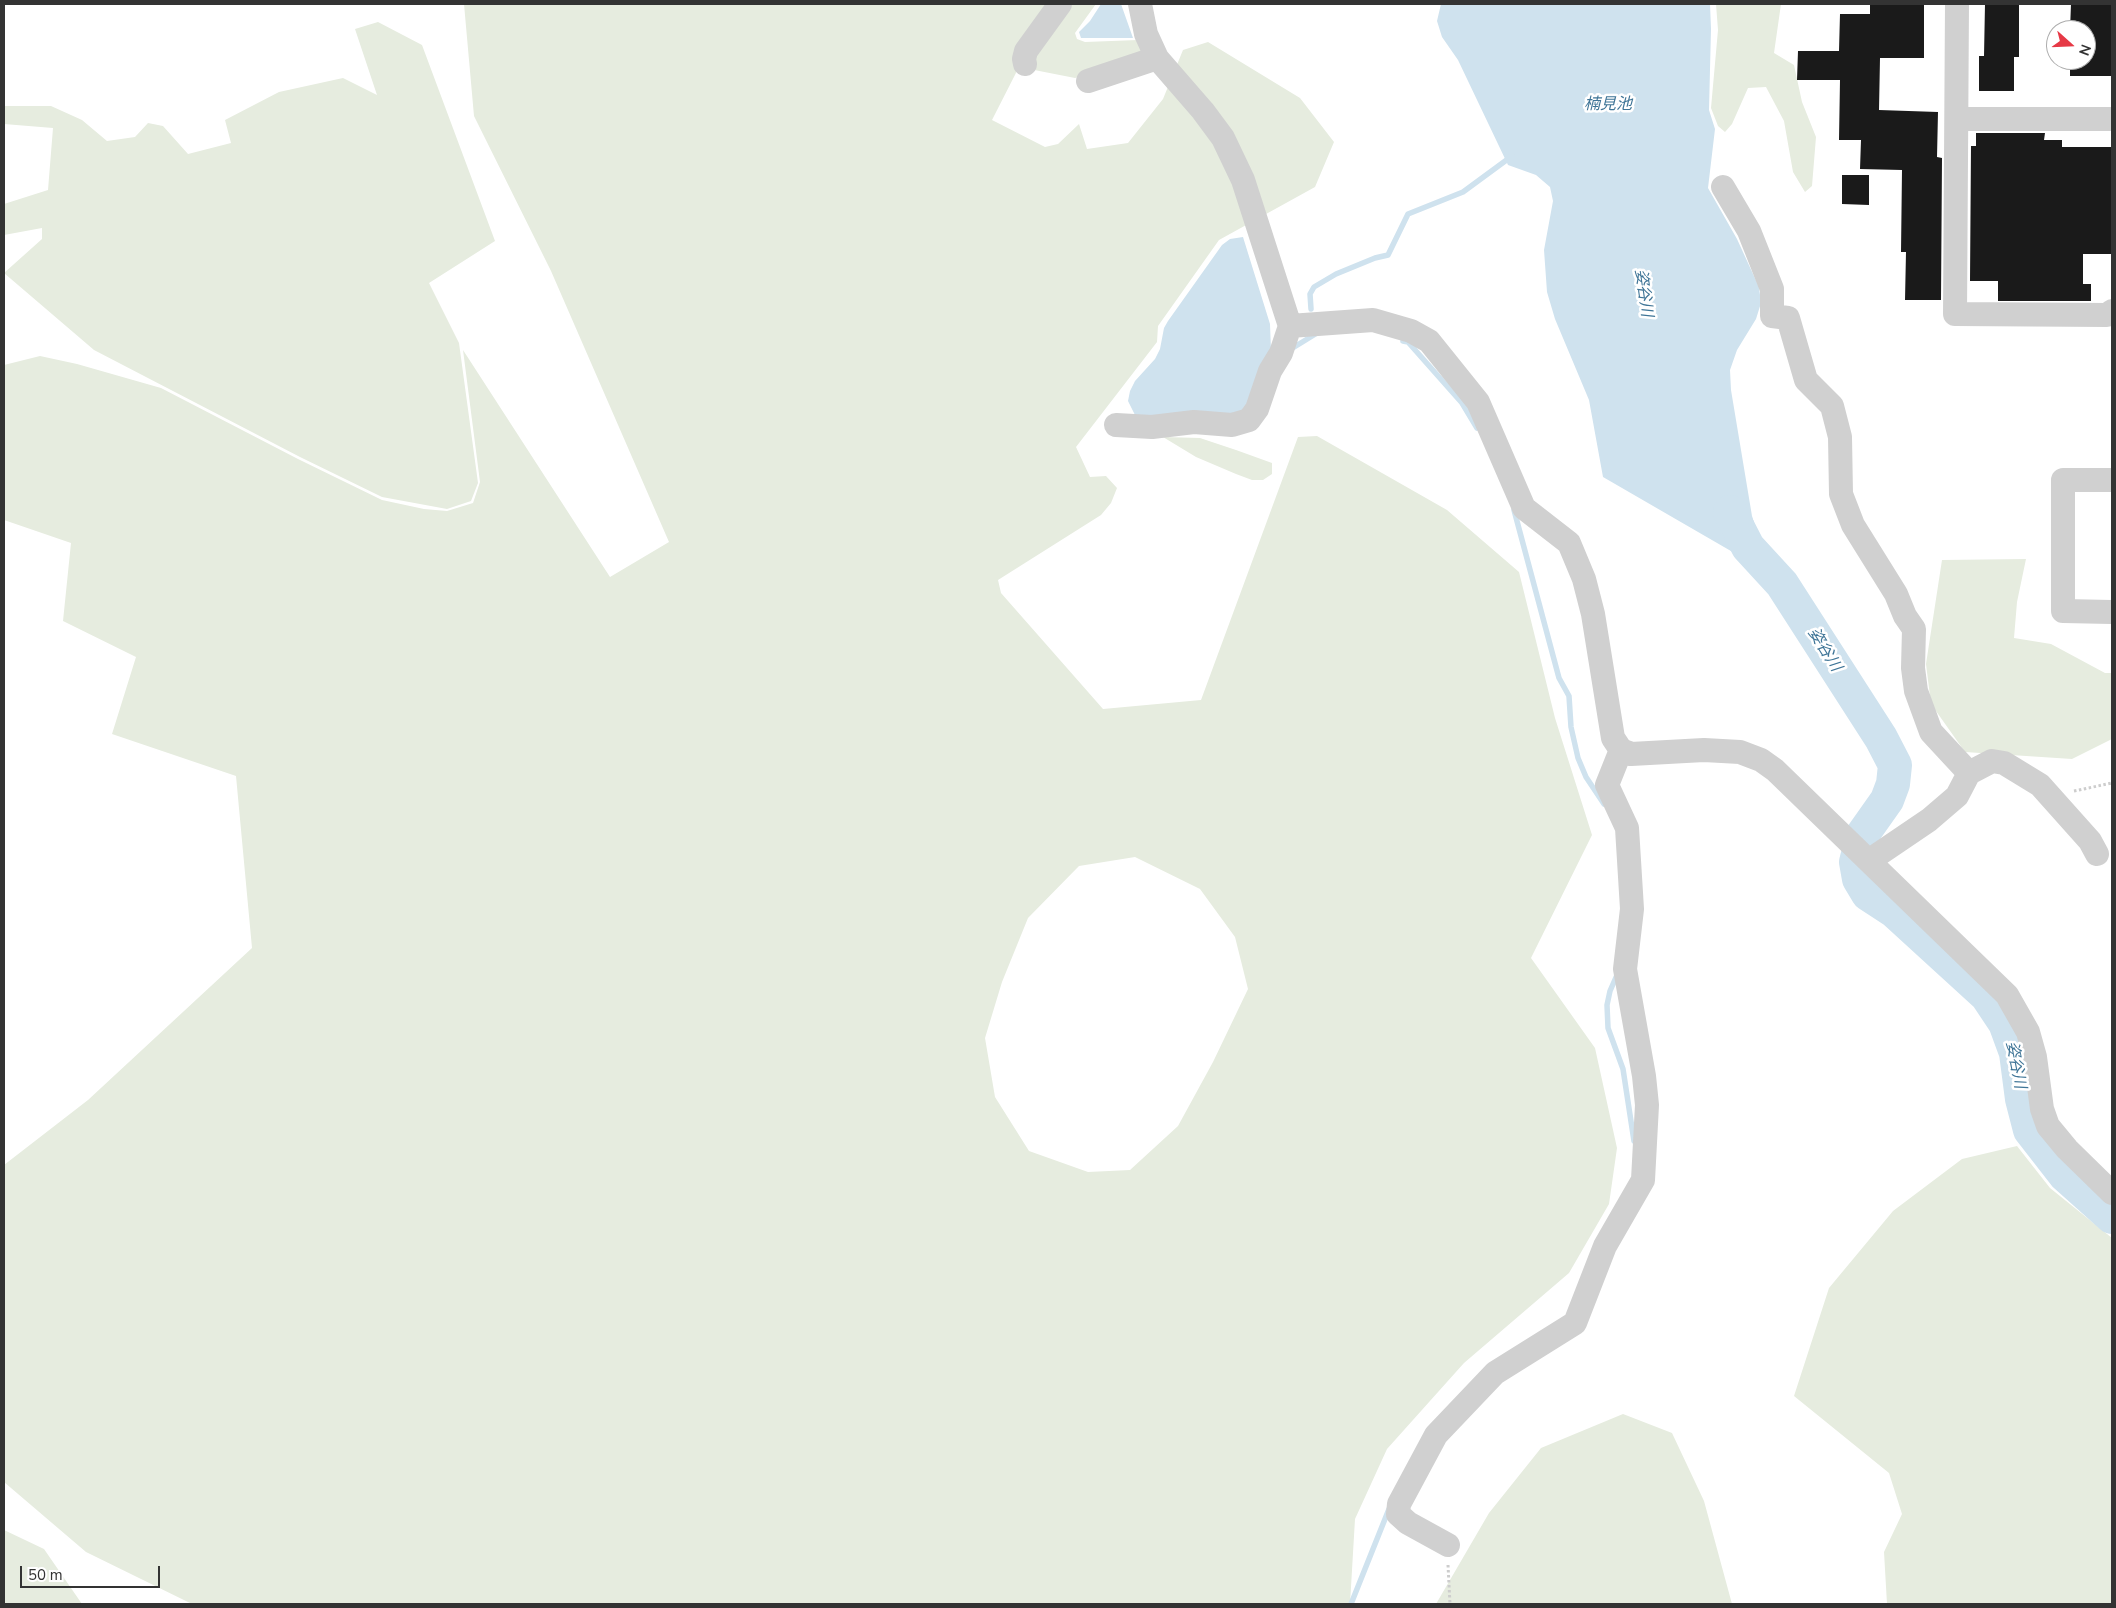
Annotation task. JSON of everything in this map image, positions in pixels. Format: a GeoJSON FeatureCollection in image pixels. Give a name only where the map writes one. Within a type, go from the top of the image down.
{"type":"FeatureCollection","features":[{"type":"Feature","properties":{"kind":"street"},"geometry":{"type":"LineString","coordinates":[[1025,64],[1026,51],[1060,4]]}},
{"type":"Feature","properties":{"kind":"street"},"geometry":{"type":"LineString","coordinates":[[1116,425],[1152,427],[1194,422],[1232,425],[1249,420],[1257,409],[1270,371],[1281,353],[1290,326],[1243,180],[1227,146],[1204,111],[1156,58],[1146,34],[1140,4]]}},
{"type":"Feature","properties":{"kind":"street"},"geometry":{"type":"LineString","coordinates":[[1957,4],[1955,314],[2110,313]]}},
{"type":"Feature","properties":{"kind":"street"},"geometry":{"type":"LineString","coordinates":[[1088,82],[1156,58]]}},
{"type":"Feature","properties":{"kind":"street"},"geometry":{"type":"LineString","coordinates":[[1957,119],[2112,119]]}},
{"type":"Feature","properties":{"kind":"street"},"geometry":{"type":"LineString","coordinates":[[1723,187],[1749,231],[1772,289],[1772,316],[1788,318],[1806,380],[1832,406],[1840,437],[1841,494],[1854,525],[1896,594],[1905,616],[1914,629],[1913,668],[1916,691],[1931,732],[1969,774]]}},
{"type":"Feature","properties":{"kind":"street"},"geometry":{"type":"LineString","coordinates":[[1290,326],[1373,320],[1411,332],[1428,342],[1478,402],[1524,508],[1568,543],[1584,579],[1593,614],[1613,738],[1621,750],[1631,754],[1704,750],[1740,752],[1761,760],[1775,770],[2007,994],[2028,1032],[2035,1057],[2042,1109],[2048,1126],[2067,1149],[2112,1193]]}},
{"type":"Feature","properties":{"kind":"street"},"geometry":{"type":"LineString","coordinates":[[2112,480],[2063,480],[2063,611],[2112,612]]}},
{"type":"Feature","properties":{"kind":"street"},"geometry":{"type":"LineString","coordinates":[[1448,1545],[1408,1523],[1398,1514],[1399,1504],[1436,1435],[1495,1373],[1575,1323],[1605,1246],[1643,1180],[1647,1105],[1625,969],[1632,909],[1626,828],[1607,785],[1621,750]]}},
{"type":"Feature","properties":{"kind":"street"},"geometry":{"type":"LineString","coordinates":[[1868,858],[1929,820],[1957,796],[1969,774],[1992,761],[2004,763],[2040,785],[2090,841],[2096,854]]}},
{"type":"Feature","properties":{"kind":"path"},"geometry":{"type":"LineString","coordinates":[[2040,785],[2070,791],[2112,784]]}},
{"type":"Feature","properties":{"kind":"path"},"geometry":{"type":"LineString","coordinates":[[1448,1545],[1450,1604]]}},
{"type":"Feature","properties":{"kind":"shaded area"},"geometry":{"type":"Polygon","coordinates":[[[464,4],[1096,4],[1075,33],[1077,39],[1085,42],[1138,40],[1144,57],[1075,78],[1019,67],[992,120],[1045,147],[1058,144],[1079,124],[1087,149],[1128,143],[1163,99],[1183,50],[1208,42],[1300,98],[1334,142],[1315,187],[1219,240],[1158,326],[1157,342],[1076,447],[1090,477],[1106,476],[1117,488],[1111,503],[1101,515],[998,580],[1001,593],[1103,709],[1201,700],[1298,437],[1317,436],[1447,510],[1519,572],[1555,718],[1592,835],[1531,958],[1595,1048],[1617,1148],[1609,1204],[1569,1273],[1464,1363],[1387,1449],[1355,1519],[1350,1604],[192,1604],[86,1552],[4,1482],[4,1165],[88,1100],[252,948],[236,776],[112,734],[136,657],[63,621],[71,543],[4,520],[4,365],[40,356],[77,364],[161,388],[382,500],[424,509],[447,511],[473,503],[480,482],[463,350],[610,577],[669,542],[551,271],[474,116],[464,4]],[[1135,857],[1079,866],[1028,918],[1002,982],[985,1038],[995,1097],[1029,1151],[1088,1172],[1130,1170],[1178,1126],[1213,1062],[1248,989],[1235,937],[1200,889],[1135,857]]]}},
{"type":"Feature","properties":{"kind":"shaded area"},"geometry":{"type":"Polygon","coordinates":[[[1716,4],[1781,4],[1774,53],[1794,65],[1802,102],[1816,137],[1812,186],[1805,192],[1793,172],[1784,121],[1766,87],[1748,88],[1732,124],[1725,132],[1718,126],[1711,108],[1718,30],[1716,4]]]}},
{"type":"Feature","properties":{"kind":"shaded area"},"geometry":{"type":"Polygon","coordinates":[[[378,22],[422,45],[495,241],[429,283],[459,343],[478,483],[471,501],[447,509],[382,497],[300,457],[94,350],[4,273],[42,239],[42,228],[4,235],[4,204],[48,190],[53,128],[4,124],[4,106],[51,106],[82,120],[107,141],[135,137],[148,123],[163,126],[188,154],[231,143],[225,120],[279,92],[343,78],[377,95],[355,29],[378,22]]]}},
{"type":"Feature","properties":{"kind":"shaded area"},"geometry":{"type":"Polygon","coordinates":[[[1163,437],[1200,438],[1236,450],[1272,463],[1272,474],[1263,480],[1252,480],[1196,457],[1163,437]]]}},
{"type":"Feature","properties":{"kind":"shaded area"},"geometry":{"type":"Polygon","coordinates":[[[2026,559],[2017,602],[2014,638],[2051,644],[2105,673],[2112,673],[2112,739],[2072,759],[1965,752],[1931,704],[1926,664],[1942,560],[2026,559]]]}},
{"type":"Feature","properties":{"kind":"shaded area"},"geometry":{"type":"Polygon","coordinates":[[[2017,1146],[2050,1188],[2112,1238],[2112,1604],[1887,1604],[1884,1552],[1902,1514],[1889,1473],[1794,1396],[1829,1288],[1893,1211],[1962,1159],[2017,1146]]]}},
{"type":"Feature","properties":{"kind":"shaded area"},"geometry":{"type":"Polygon","coordinates":[[[1623,1414],[1672,1433],[1704,1501],[1732,1604],[1436,1604],[1489,1513],[1541,1448],[1623,1414]]]}},
{"type":"Feature","properties":{"kind":"shaded area"},"geometry":{"type":"Polygon","coordinates":[[[4,1530],[44,1549],[82,1604],[4,1604],[4,1530]]]}},
{"type":"Feature","properties":{"kind":"water"},"geometry":{"type":"Polygon","coordinates":[[[1101,4],[1121,4],[1133,38],[1081,38],[1079,32],[1090,21],[1101,4]]]}},
{"type":"Feature","properties":{"kind":"water","name":"楠見池"},"geometry":{"type":"Polygon","coordinates":[[[1441,4],[1710,4],[1709,110],[1715,129],[1708,188],[1737,239],[1759,287],[1761,303],[1756,319],[1737,350],[1730,370],[1731,390],[1752,516],[1761,544],[1743,558],[1603,477],[1589,400],[1555,319],[1547,292],[1544,250],[1553,201],[1550,187],[1536,175],[1508,165],[1458,60],[1442,37],[1437,21],[1441,4]]]}},
{"type":"Feature","properties":{"kind":"water"},"geometry":{"type":"Polygon","coordinates":[[[1243,237],[1270,324],[1271,351],[1243,414],[1150,418],[1135,415],[1128,401],[1130,391],[1135,381],[1155,359],[1160,349],[1164,328],[1168,321],[1222,245],[1230,239],[1243,237]]]}},
{"type":"Feature","properties":{"kind":"building"},"geometry":{"type":"Polygon","coordinates":[[[1870,4],[1924,4],[1924,58],[1880,58],[1879,110],[1938,112],[1937,157],[1942,158],[1941,300],[1905,300],[1906,252],[1901,252],[1902,170],[1860,169],[1861,140],[1839,140],[1840,80],[1797,80],[1798,51],[1839,51],[1840,14],[1870,14],[1870,4]]]}},
{"type":"Feature","properties":{"kind":"building"},"geometry":{"type":"Polygon","coordinates":[[[1985,4],[2019,5],[2019,57],[2014,57],[2014,91],[1979,91],[1979,56],[1984,56],[1985,4]]]}},
{"type":"Feature","properties":{"kind":"building"},"geometry":{"type":"Polygon","coordinates":[[[2071,4],[2112,4],[2112,76],[2070,76],[2070,70],[2096,70],[2096,20],[2070,20],[2071,4]]]}},
{"type":"Feature","properties":{"kind":"building"},"geometry":{"type":"Polygon","coordinates":[[[1976,133],[2045,133],[2044,140],[2062,140],[2062,147],[2112,147],[2112,254],[2083,254],[2083,284],[2091,284],[2091,301],[1998,301],[1998,281],[1970,281],[1971,146],[1976,146],[1976,133]]]}},
{"type":"Feature","properties":{"kind":"building"},"geometry":{"type":"Polygon","coordinates":[[[1842,175],[1869,175],[1869,205],[1842,204],[1842,175]]]}},
{"type":"Feature","properties":{"kind":"waterway"},"geometry":{"type":"LineString","coordinates":[[1311,309],[1310,294],[1314,287],[1336,274],[1375,258],[1388,255],[1408,214],[1463,192],[1512,156]]}},
{"type":"Feature","properties":{"kind":"waterway"},"geometry":{"type":"LineString","coordinates":[[1291,349],[1317,333]]}},
{"type":"Feature","properties":{"kind":"waterway"},"geometry":{"type":"LineString","coordinates":[[1403,341],[1408,342],[1462,403],[1477,428]]}},
{"type":"Feature","properties":{"kind":"waterway"},"geometry":{"type":"LineString","coordinates":[[1514,510],[1559,678],[1569,696],[1571,727],[1578,758],[1586,777],[1604,804]]}},
{"type":"Feature","properties":{"kind":"waterway","name":"姿谷川"},"geometry":{"type":"LineString","coordinates":[[1730,512],[1748,547],[1782,584],[1881,738],[1895,765],[1893,784],[1887,800],[1863,834],[1856,862],[1859,879],[1868,894],[1894,911],[1987,996],[2005,1023],[2016,1053],[2022,1099],[2030,1130],[2065,1175],[2112,1217]]}},
{"type":"Feature","properties":{"kind":"waterway"},"geometry":{"type":"LineString","coordinates":[[1617,975],[1610,991],[1607,1005],[1608,1028],[1623,1069],[1634,1141]]}},
{"type":"Feature","properties":{"kind":"waterway"},"geometry":{"type":"LineString","coordinates":[[1351,1604],[1389,1509]]}}]}
